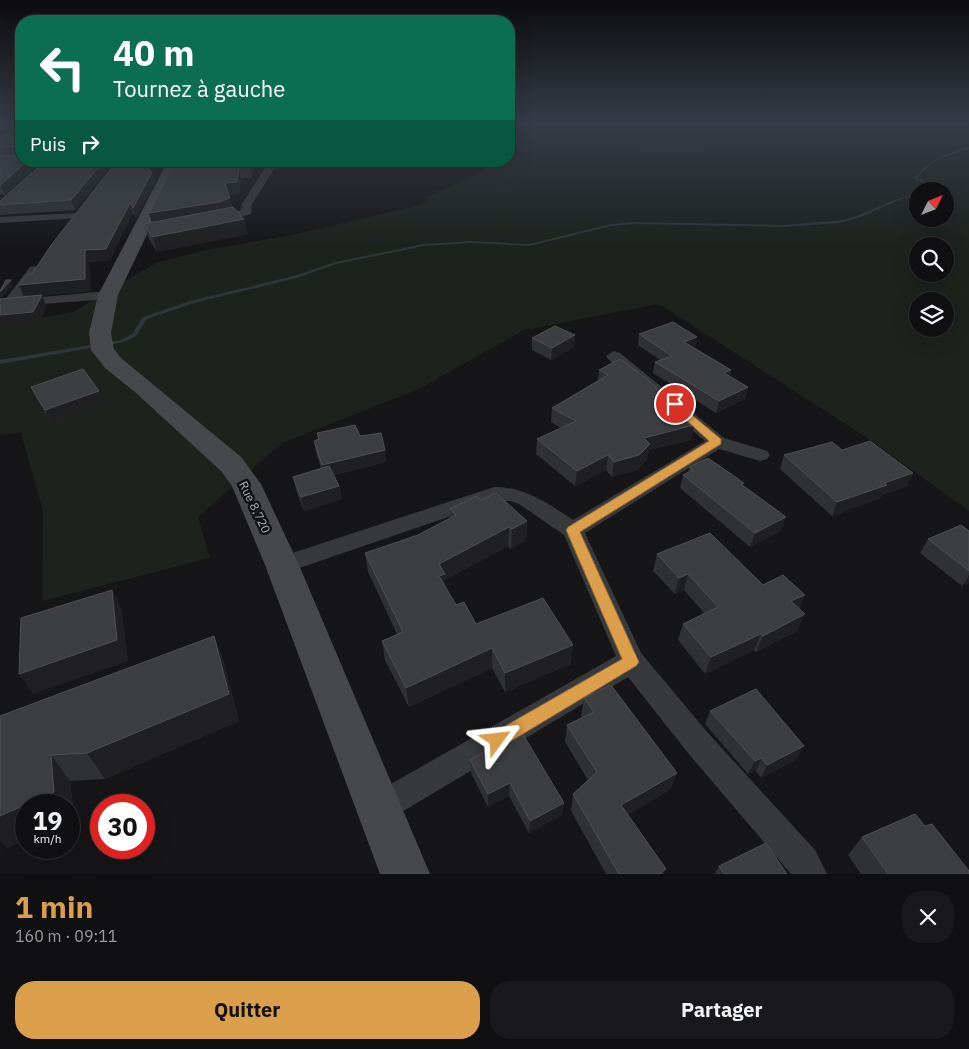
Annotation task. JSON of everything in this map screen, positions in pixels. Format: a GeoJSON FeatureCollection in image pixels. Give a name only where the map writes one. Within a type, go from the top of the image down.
{"type":"FeatureCollection","features":[{"type":"Feature","properties":{"kind":"main road","name":"Rue 8.720"},"geometry":{"type":"LineString","coordinates":[[172,167],[108,295],[102,317],[102,346],[113,363],[145,388],[231,464],[246,484],[282,565],[405,874]]}},
{"type":"Feature","properties":{"kind":"street"},"geometry":{"type":"LineString","coordinates":[[207,222],[238,216],[247,212],[247,204],[270,167]]}},
{"type":"Feature","properties":{"kind":"street"},"geometry":{"type":"LineString","coordinates":[[0,220],[81,213],[66,231]]}},
{"type":"Feature","properties":{"kind":"street"},"geometry":{"type":"LineString","coordinates":[[137,235],[155,232]]}},
{"type":"Feature","properties":{"kind":"street"},"geometry":{"type":"LineString","coordinates":[[4,304],[43,260]]}},
{"type":"Feature","properties":{"kind":"street"},"geometry":{"type":"LineString","coordinates":[[4,304],[108,295]]}},
{"type":"Feature","properties":{"kind":"street"},"geometry":{"type":"LineString","coordinates":[[614,356],[675,404],[717,442],[760,455]]}},
{"type":"Feature","properties":{"kind":"street"},"geometry":{"type":"LineString","coordinates":[[573,530],[717,442]]}},
{"type":"Feature","properties":{"kind":"street"},"geometry":{"type":"LineString","coordinates":[[282,565],[494,494],[511,494],[526,499],[573,530],[631,662],[698,744],[796,855],[810,874]]}},
{"type":"Feature","properties":{"kind":"street"},"geometry":{"type":"LineString","coordinates":[[379,808],[631,662]]}},
{"type":"Feature","properties":{"kind":"shaded area"},"geometry":{"type":"Polygon","coordinates":[[[515,164],[969,164],[969,511],[872,441],[659,304],[524,330],[419,389],[282,443],[198,517],[210,558],[42,601],[43,511],[21,433],[0,435],[0,325],[73,312],[156,263],[201,251],[297,234],[428,203],[427,197],[487,167],[515,167],[515,164]]]}},
{"type":"Feature","properties":{"kind":"building"},"geometry":{"type":"Polygon","coordinates":[[[0,164],[15,164],[15,167],[21,167],[0,185],[0,164]]]}},
{"type":"Feature","properties":{"kind":"building"},"geometry":{"type":"Polygon","coordinates":[[[38,167],[99,167],[71,200],[0,205],[0,201],[38,167]]]}},
{"type":"Feature","properties":{"kind":"building"},"geometry":{"type":"Polygon","coordinates":[[[112,167],[146,167],[152,172],[133,208],[130,203],[106,249],[85,250],[85,279],[19,285],[28,274],[32,274],[52,244],[112,167]]]}},
{"type":"Feature","properties":{"kind":"building"},"geometry":{"type":"Polygon","coordinates":[[[172,167],[239,167],[237,182],[225,183],[230,198],[219,202],[149,213],[172,167]]]}},
{"type":"Feature","properties":{"kind":"building"},"geometry":{"type":"Polygon","coordinates":[[[233,207],[244,219],[152,237],[144,224],[233,207]]]}},
{"type":"Feature","properties":{"kind":"building"},"geometry":{"type":"Polygon","coordinates":[[[6,280],[11,280],[0,292],[0,291],[6,280]]]}},
{"type":"Feature","properties":{"kind":"building"},"geometry":{"type":"Polygon","coordinates":[[[42,295],[33,312],[0,315],[0,299],[42,295]]]}},
{"type":"Feature","properties":{"kind":"building"},"geometry":{"type":"Polygon","coordinates":[[[673,322],[697,337],[684,342],[731,370],[724,373],[748,387],[719,401],[655,362],[672,356],[639,334],[673,322]]]}},
{"type":"Feature","properties":{"kind":"building"},"geometry":{"type":"Polygon","coordinates":[[[555,326],[575,335],[552,348],[532,338],[555,326]]]}},
{"type":"Feature","properties":{"kind":"building"},"geometry":{"type":"Polygon","coordinates":[[[620,359],[647,379],[694,425],[644,438],[650,444],[639,455],[614,462],[608,455],[577,471],[537,439],[576,421],[552,408],[608,375],[599,370],[620,359]]]}},
{"type":"Feature","properties":{"kind":"building"},"geometry":{"type":"Polygon","coordinates":[[[83,369],[99,391],[45,410],[31,387],[83,369]]]}},
{"type":"Feature","properties":{"kind":"building"},"geometry":{"type":"Polygon","coordinates":[[[355,425],[360,436],[381,433],[385,450],[322,465],[314,441],[319,439],[317,433],[355,425]]]}},
{"type":"Feature","properties":{"kind":"building"},"geometry":{"type":"Polygon","coordinates":[[[870,441],[913,473],[884,483],[887,485],[837,502],[784,455],[832,442],[842,450],[870,441]]]}},
{"type":"Feature","properties":{"kind":"building"},"geometry":{"type":"Polygon","coordinates":[[[708,458],[744,483],[741,484],[786,517],[755,533],[683,475],[693,470],[689,467],[708,458]]]}},
{"type":"Feature","properties":{"kind":"building"},"geometry":{"type":"Polygon","coordinates":[[[329,466],[339,486],[301,497],[293,477],[329,466]]]}},
{"type":"Feature","properties":{"kind":"building"},"geometry":{"type":"Polygon","coordinates":[[[496,493],[527,521],[512,529],[509,527],[439,564],[445,574],[439,576],[456,605],[464,602],[476,624],[543,598],[573,645],[505,673],[492,648],[406,688],[382,641],[403,632],[365,553],[418,535],[456,515],[450,509],[476,496],[481,500],[496,493]]]}},
{"type":"Feature","properties":{"kind":"building"},"geometry":{"type":"Polygon","coordinates":[[[961,525],[969,531],[969,571],[928,539],[961,525]]]}},
{"type":"Feature","properties":{"kind":"building"},"geometry":{"type":"Polygon","coordinates":[[[710,533],[763,585],[783,575],[805,595],[791,601],[805,614],[763,636],[761,634],[711,657],[683,624],[718,607],[688,574],[679,578],[657,554],[710,533]]]}},
{"type":"Feature","properties":{"kind":"building"},"geometry":{"type":"Polygon","coordinates":[[[112,590],[117,640],[19,674],[21,618],[112,590]]]}},
{"type":"Feature","properties":{"kind":"building"},"geometry":{"type":"Polygon","coordinates":[[[214,636],[229,694],[87,753],[51,755],[54,792],[50,794],[15,794],[15,809],[0,816],[0,716],[214,636]]]}},
{"type":"Feature","properties":{"kind":"building"},"geometry":{"type":"Polygon","coordinates":[[[611,685],[677,773],[621,805],[666,869],[660,874],[619,874],[573,794],[597,772],[567,725],[594,712],[584,698],[611,685]]]}},
{"type":"Feature","properties":{"kind":"building"},"geometry":{"type":"Polygon","coordinates":[[[756,689],[804,746],[767,765],[762,758],[755,761],[710,711],[756,689]]]}},
{"type":"Feature","properties":{"kind":"building"},"geometry":{"type":"Polygon","coordinates":[[[521,731],[564,803],[530,821],[510,783],[488,794],[470,760],[521,731]]]}},
{"type":"Feature","properties":{"kind":"building"},"geometry":{"type":"Polygon","coordinates":[[[915,814],[925,826],[932,824],[969,871],[969,874],[888,874],[862,837],[915,814]]]}},
{"type":"Feature","properties":{"kind":"building"},"geometry":{"type":"Polygon","coordinates":[[[766,843],[787,874],[724,874],[719,866],[766,843]]]}},
{"type":"Feature","properties":{"kind":"waterway"},"geometry":{"type":"LineString","coordinates":[[923,182],[916,178],[930,164]]}},
{"type":"Feature","properties":{"kind":"waterway"},"geometry":{"type":"LineString","coordinates":[[0,362],[122,341],[134,335],[145,318],[192,302],[295,277],[335,263],[424,245],[471,242],[529,245],[611,225],[634,223],[783,226],[843,221],[840,222],[850,220],[909,196]]}},
{"type":"Feature","properties":{"kind":"route"},"geometry":{"type":"LineString","coordinates":[[497,740],[631,662],[573,530],[717,442],[675,404]]}}]}
